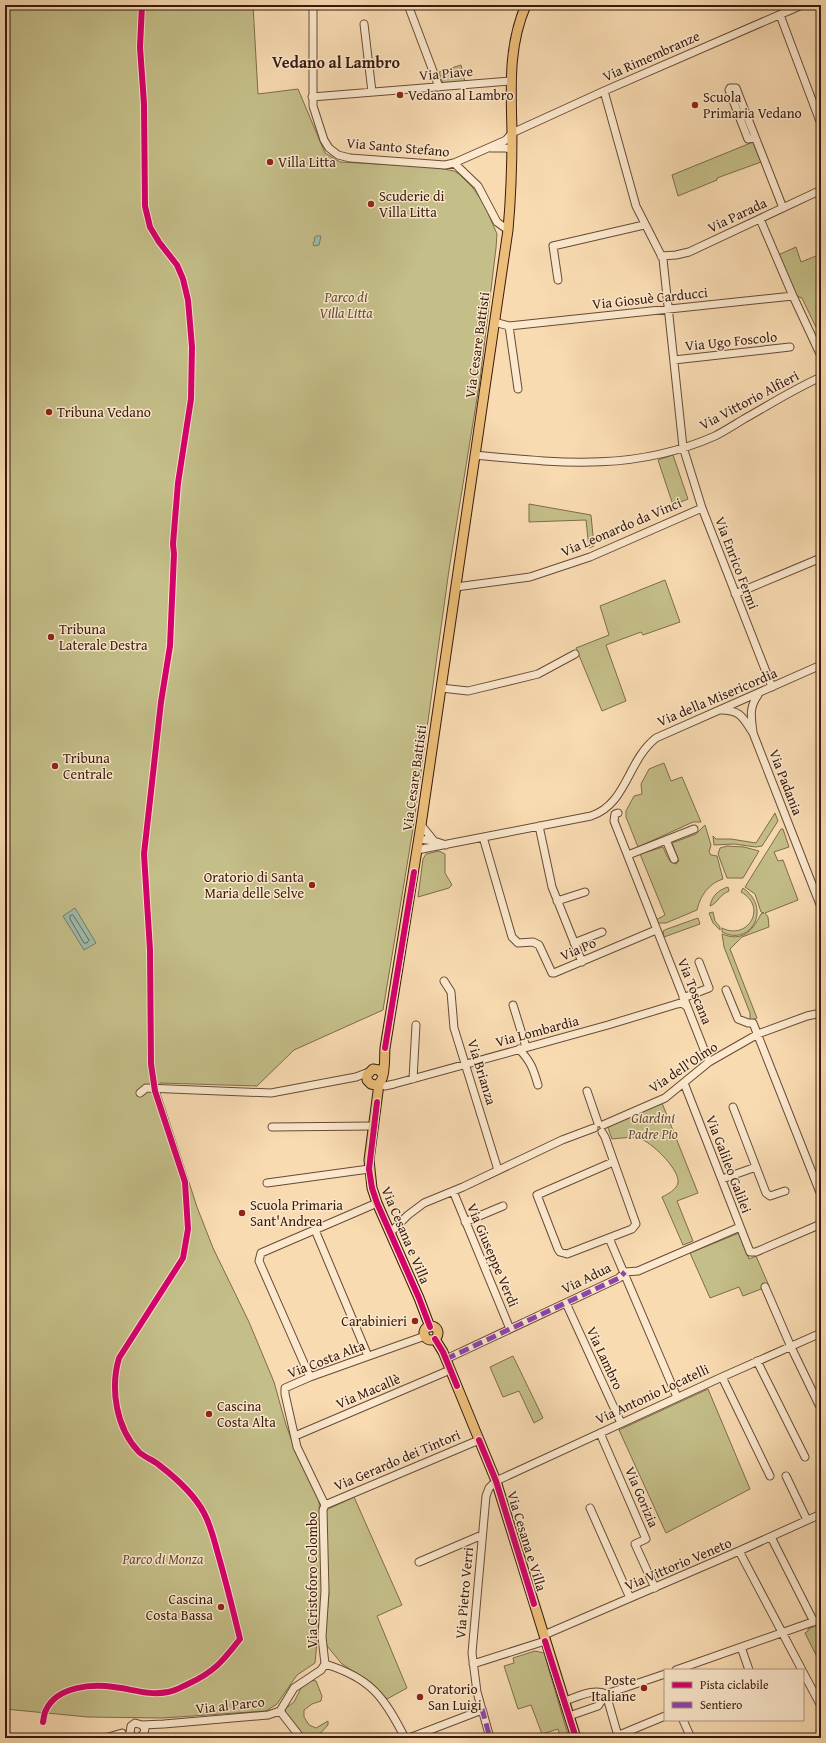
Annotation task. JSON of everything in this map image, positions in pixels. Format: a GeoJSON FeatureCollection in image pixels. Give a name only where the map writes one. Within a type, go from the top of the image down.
{"type":"FeatureCollection","features":[{"type":"Feature","properties":{"kind":"main road","name":"Via Cesare Battisti"},"geometry":{"type":"LineString","coordinates":[[414,872],[508,230],[511,197],[512,50],[524,6]]}},
{"type":"Feature","properties":{"kind":"main road","name":"Via Cesana e Villa"},"geometry":{"type":"LineString","coordinates":[[414,872],[385,1048],[375,1078],[377,1102],[369,1169],[372,1188],[377,1203],[419,1298],[430,1327]]}},
{"type":"Feature","properties":{"kind":"main road"},"geometry":{"type":"LineString","coordinates":[[430,1327],[437,1331],[438,1335],[435,1339],[431,1340],[425,1336],[425,1331],[430,1327]]}},
{"type":"Feature","properties":{"kind":"main road","name":"Via Cesana e Villa"},"geometry":{"type":"LineString","coordinates":[[435,1339],[446,1359],[496,1482],[576,1738]]}},
{"type":"Feature","properties":{"kind":"street","name":"Via Santo Stefano"},"geometry":{"type":"LineString","coordinates":[[313,5],[313,106],[324,140],[329,148],[338,155],[350,158],[445,165],[454,164],[478,186],[497,222],[508,230]]}},
{"type":"Feature","properties":{"kind":"street"},"geometry":{"type":"LineString","coordinates":[[408,5],[438,87]]}},
{"type":"Feature","properties":{"kind":"street"},"geometry":{"type":"LineString","coordinates":[[524,6],[549,5]]}},
{"type":"Feature","properties":{"kind":"street","name":"Via Rimembranze"},"geometry":{"type":"LineString","coordinates":[[454,164],[506,140],[512,133],[604,91],[802,5]]}},
{"type":"Feature","properties":{"kind":"street"},"geometry":{"type":"LineString","coordinates":[[819,5],[821,11]]}},
{"type":"Feature","properties":{"kind":"street"},"geometry":{"type":"LineString","coordinates":[[780,15],[821,124]]}},
{"type":"Feature","properties":{"kind":"street"},"geometry":{"type":"LineString","coordinates":[[364,24],[372,92]]}},
{"type":"Feature","properties":{"kind":"street","name":"Via Piave"},"geometry":{"type":"LineString","coordinates":[[312,97],[511,81]]}},
{"type":"Feature","properties":{"kind":"street"},"geometry":{"type":"LineString","coordinates":[[755,138],[748,139],[729,90],[730,88],[736,88],[783,208]]}},
{"type":"Feature","properties":{"kind":"street"},"geometry":{"type":"LineString","coordinates":[[604,91],[636,206],[644,225],[661,256]]}},
{"type":"Feature","properties":{"kind":"street"},"geometry":{"type":"LineString","coordinates":[[488,148],[506,148],[512,150]]}},
{"type":"Feature","properties":{"kind":"street","name":"Via Parada"},"geometry":{"type":"LineString","coordinates":[[661,256],[689,252],[821,190]]}},
{"type":"Feature","properties":{"kind":"street"},"geometry":{"type":"LineString","coordinates":[[760,219],[821,356]]}},
{"type":"Feature","properties":{"kind":"street"},"geometry":{"type":"LineString","coordinates":[[558,280],[553,246],[644,225]]}},
{"type":"Feature","properties":{"kind":"street","name":"Via Enrico Fermi"},"geometry":{"type":"LineString","coordinates":[[661,256],[669,309],[683,447],[702,508],[772,687]]}},
{"type":"Feature","properties":{"kind":"street","name":"Via Giosuè Carducci"},"geometry":{"type":"LineString","coordinates":[[494,322],[509,326],[793,296]]}},
{"type":"Feature","properties":{"kind":"street"},"geometry":{"type":"LineString","coordinates":[[509,326],[518,388]]}},
{"type":"Feature","properties":{"kind":"street","name":"Via Ugo Foscolo"},"geometry":{"type":"LineString","coordinates":[[674,360],[790,347]]}},
{"type":"Feature","properties":{"kind":"street","name":"Via Vittorio Alfieri"},"geometry":{"type":"LineString","coordinates":[[475,455],[545,462],[623,461],[654,456],[715,436],[821,377]]}},
{"type":"Feature","properties":{"kind":"street","name":"Via Leonardo da Vinci"},"geometry":{"type":"LineString","coordinates":[[456,587],[530,577],[590,557],[702,508]]}},
{"type":"Feature","properties":{"kind":"street"},"geometry":{"type":"LineString","coordinates":[[735,594],[821,558]]}},
{"type":"Feature","properties":{"kind":"street"},"geometry":{"type":"LineString","coordinates":[[441,688],[468,691],[538,674],[575,654]]}},
{"type":"Feature","properties":{"kind":"street","name":"Via della Misericordia"},"geometry":{"type":"LineString","coordinates":[[417,850],[591,816],[602,812],[618,795],[638,756],[646,745],[661,735],[821,666]]}},
{"type":"Feature","properties":{"kind":"street","name":"Via Padania"},"geometry":{"type":"LineString","coordinates":[[753,733],[750,710],[753,701],[760,693]]}},
{"type":"Feature","properties":{"kind":"street"},"geometry":{"type":"LineString","coordinates":[[741,701],[751,714]]}},
{"type":"Feature","properties":{"kind":"street","name":"Via Padania"},"geometry":{"type":"LineString","coordinates":[[741,701],[744,719]]}},
{"type":"Feature","properties":{"kind":"street","name":"Via Padania"},"geometry":{"type":"LineString","coordinates":[[719,710],[730,710],[740,713],[753,733],[821,907]]}},
{"type":"Feature","properties":{"kind":"street","name":"Via Toscana"},"geometry":{"type":"LineString","coordinates":[[618,813],[615,814],[614,821],[709,1062]]}},
{"type":"Feature","properties":{"kind":"street"},"geometry":{"type":"LineString","coordinates":[[421,825],[434,841]]}},
{"type":"Feature","properties":{"kind":"street"},"geometry":{"type":"LineString","coordinates":[[539,826],[549,874],[557,902],[582,962]]}},
{"type":"Feature","properties":{"kind":"street"},"geometry":{"type":"LineString","coordinates":[[628,855],[694,829]]}},
{"type":"Feature","properties":{"kind":"street","name":"Via Po"},"geometry":{"type":"LineString","coordinates":[[483,837],[514,941],[521,943],[533,942],[539,945],[552,973],[582,962],[656,930]]}},
{"type":"Feature","properties":{"kind":"street"},"geometry":{"type":"LineString","coordinates":[[419,839],[434,841],[446,845]]}},
{"type":"Feature","properties":{"kind":"street"},"geometry":{"type":"LineString","coordinates":[[666,840],[674,859]]}},
{"type":"Feature","properties":{"kind":"street"},"geometry":{"type":"LineString","coordinates":[[557,902],[585,892]]}},
{"type":"Feature","properties":{"kind":"street"},"geometry":{"type":"LineString","coordinates":[[574,943],[602,932]]}},
{"type":"Feature","properties":{"kind":"street","name":"Via Lombardia"},"geometry":{"type":"LineString","coordinates":[[375,1078],[385,1086],[394,1084],[677,1004],[682,1004],[709,988],[699,962]]}},
{"type":"Feature","properties":{"kind":"street","name":"Via Brianza"},"geometry":{"type":"LineString","coordinates":[[444,981],[451,992],[454,1028],[498,1170]]}},
{"type":"Feature","properties":{"kind":"street"},"geometry":{"type":"LineString","coordinates":[[726,990],[738,1019],[748,1023],[753,1023],[821,1195]]}},
{"type":"Feature","properties":{"kind":"street"},"geometry":{"type":"LineString","coordinates":[[513,1005],[522,1048],[533,1066],[538,1085]]}},
{"type":"Feature","properties":{"kind":"street","name":"Via dell'Olmo"},"geometry":{"type":"LineString","coordinates":[[390,1233],[416,1208],[424,1203],[562,1140],[599,1127],[665,1098],[709,1062],[758,1034],[807,1016],[821,1013]]}},
{"type":"Feature","properties":{"kind":"street"},"geometry":{"type":"LineString","coordinates":[[413,1079],[416,1025]]}},
{"type":"Feature","properties":{"kind":"street"},"geometry":{"type":"LineString","coordinates":[[140,1093],[146,1088],[169,1088],[271,1093],[356,1077],[375,1078]]}},
{"type":"Feature","properties":{"kind":"street","name":"Via Galileo Galilei"},"geometry":{"type":"LineString","coordinates":[[684,1083],[749,1250],[752,1253],[756,1252],[821,1224]]}},
{"type":"Feature","properties":{"kind":"street"},"geometry":{"type":"LineString","coordinates":[[587,1091],[599,1127],[614,1162],[635,1220],[635,1226],[568,1254],[560,1252],[537,1195],[614,1162]]}},
{"type":"Feature","properties":{"kind":"street"},"geometry":{"type":"LineString","coordinates":[[733,1107],[768,1195],[786,1191]]}},
{"type":"Feature","properties":{"kind":"street"},"geometry":{"type":"LineString","coordinates":[[272,1127],[374,1126]]}},
{"type":"Feature","properties":{"kind":"street"},"geometry":{"type":"LineString","coordinates":[[722,1180],[756,1167]]}},
{"type":"Feature","properties":{"kind":"street"},"geometry":{"type":"LineString","coordinates":[[267,1183],[369,1169]]}},
{"type":"Feature","properties":{"kind":"street","name":"Via Giuseppe Verdi"},"geometry":{"type":"LineString","coordinates":[[453,1191],[510,1329]]}},
{"type":"Feature","properties":{"kind":"street"},"geometry":{"type":"LineString","coordinates":[[310,1377],[259,1261],[261,1253],[377,1203]]}},
{"type":"Feature","properties":{"kind":"street"},"geometry":{"type":"LineString","coordinates":[[465,1222],[503,1206]]}},
{"type":"Feature","properties":{"kind":"street","name":"Via Adua"},"geometry":{"type":"LineString","coordinates":[[446,1359],[619,1278],[625,1272],[638,1271],[740,1228]]}},
{"type":"Feature","properties":{"kind":"street"},"geometry":{"type":"LineString","coordinates":[[315,1230],[368,1356]]}},
{"type":"Feature","properties":{"kind":"street"},"geometry":{"type":"LineString","coordinates":[[609,1238],[625,1272],[677,1398]]}},
{"type":"Feature","properties":{"kind":"street"},"geometry":{"type":"LineString","coordinates":[[765,1287],[790,1347],[820,1406]]}},
{"type":"Feature","properties":{"kind":"street","name":"Via Lambro"},"geometry":{"type":"LineString","coordinates":[[566,1303],[621,1424]]}},
{"type":"Feature","properties":{"kind":"street","name":"Via Antonio Locatelli"},"geometry":{"type":"LineString","coordinates":[[496,1482],[722,1376],[821,1333]]}},
{"type":"Feature","properties":{"kind":"street","name":"Via Costa Alta"},"geometry":{"type":"LineString","coordinates":[[325,1504],[297,1447],[285,1388],[310,1377],[425,1336]]}},
{"type":"Feature","properties":{"kind":"street"},"geometry":{"type":"LineString","coordinates":[[757,1361],[805,1457]]}},
{"type":"Feature","properties":{"kind":"street","name":"Via Macallè"},"geometry":{"type":"LineString","coordinates":[[295,1436],[450,1370]]}},
{"type":"Feature","properties":{"kind":"street"},"geometry":{"type":"LineString","coordinates":[[722,1376],[770,1476]]}},
{"type":"Feature","properties":{"kind":"street","name":"Via Gorizia"},"geometry":{"type":"LineString","coordinates":[[600,1433],[646,1539],[635,1544],[655,1588]]}},
{"type":"Feature","properties":{"kind":"street","name":"Via Gerardo dei Tintori"},"geometry":{"type":"LineString","coordinates":[[325,1504],[479,1440]]}},
{"type":"Feature","properties":{"kind":"street"},"geometry":{"type":"LineString","coordinates":[[786,1476],[807,1520]]}},
{"type":"Feature","properties":{"kind":"street","name":"Via Pietro Verri"},"geometry":{"type":"LineString","coordinates":[[490,1738],[482,1710],[472,1653],[486,1496],[489,1488],[496,1482]]}},
{"type":"Feature","properties":{"kind":"street","name":"Via Cristoforo Colombo"},"geometry":{"type":"LineString","coordinates":[[325,1504],[322,1510],[325,1591],[322,1637],[325,1664]]}},
{"type":"Feature","properties":{"kind":"street"},"geometry":{"type":"LineString","coordinates":[[590,1508],[630,1598]]}},
{"type":"Feature","properties":{"kind":"street","name":"Via Vittorio Veneto"},"geometry":{"type":"LineString","coordinates":[[473,1664],[545,1638],[630,1598],[821,1514]]}},
{"type":"Feature","properties":{"kind":"street"},"geometry":{"type":"LineString","coordinates":[[419,1562],[482,1535]]}},
{"type":"Feature","properties":{"kind":"street"},"geometry":{"type":"LineString","coordinates":[[679,1669],[818,1620],[771,1537]]}},
{"type":"Feature","properties":{"kind":"street"},"geometry":{"type":"LineString","coordinates":[[739,1551],[801,1669]]}},
{"type":"Feature","properties":{"kind":"street"},"geometry":{"type":"LineString","coordinates":[[742,1647],[750,1669]]}},
{"type":"Feature","properties":{"kind":"street"},"geometry":{"type":"LineString","coordinates":[[325,1664],[345,1670],[371,1686],[382,1697],[393,1713],[405,1738]]}},
{"type":"Feature","properties":{"kind":"street","name":"Via al Parco"},"geometry":{"type":"LineString","coordinates":[[137,1735],[135,1723],[142,1725],[164,1724],[268,1715],[280,1711],[294,1688],[321,1670],[325,1664]]}},
{"type":"Feature","properties":{"kind":"street"},"geometry":{"type":"LineString","coordinates":[[569,1716],[598,1706],[606,1694],[664,1674]]}},
{"type":"Feature","properties":{"kind":"street"},"geometry":{"type":"LineString","coordinates":[[804,1675],[821,1706]]}},
{"type":"Feature","properties":{"kind":"street"},"geometry":{"type":"LineString","coordinates":[[564,1701],[593,1692],[600,1691],[606,1694]]}},
{"type":"Feature","properties":{"kind":"street"},"geometry":{"type":"LineString","coordinates":[[606,1694],[615,1737],[664,1716]]}},
{"type":"Feature","properties":{"kind":"street"},"geometry":{"type":"LineString","coordinates":[[409,1738],[482,1710]]}},
{"type":"Feature","properties":{"kind":"street"},"geometry":{"type":"LineString","coordinates":[[280,1711],[301,1738]]}},
{"type":"Feature","properties":{"kind":"street"},"geometry":{"type":"LineString","coordinates":[[683,1721],[691,1738]]}},
{"type":"Feature","properties":{"kind":"street","name":"Via al Parco"},"geometry":{"type":"LineString","coordinates":[[105,1738],[119,1735],[137,1735],[164,1724]]}},
{"type":"Feature","properties":{"kind":"street"},"geometry":{"type":"LineString","coordinates":[[137,1735],[145,1729],[142,1725]]}},
{"type":"Feature","properties":{"kind":"green space"},"geometry":{"type":"Polygon","coordinates":[[[5,5],[253,5],[258,94],[298,89],[325,153],[340,162],[434,167],[454,171],[473,188],[484,204],[497,234],[480,380],[449,570],[413,829],[383,1010],[294,1050],[257,1086],[160,1083],[159,1090],[197,1207],[213,1248],[249,1322],[274,1382],[286,1425],[298,1457],[319,1499],[322,1588],[315,1663],[297,1675],[277,1704],[266,1711],[163,1718],[88,1717],[5,1709],[5,5]]]}},
{"type":"Feature","properties":{"kind":"green space"},"geometry":{"type":"Polygon","coordinates":[[[461,65],[465,82],[443,84],[439,72],[461,65]]]}},
{"type":"Feature","properties":{"kind":"green space"},"geometry":{"type":"Polygon","coordinates":[[[753,142],[761,162],[717,178],[717,180],[678,196],[672,175],[753,142]]]}},
{"type":"Feature","properties":{"kind":"green space"},"geometry":{"type":"Polygon","coordinates":[[[796,247],[801,262],[821,254],[821,338],[802,298],[796,296],[778,255],[796,247]]]}},
{"type":"Feature","properties":{"kind":"green space"},"geometry":{"type":"Polygon","coordinates":[[[673,455],[688,499],[673,505],[658,460],[673,455]]]}},
{"type":"Feature","properties":{"kind":"green space"},"geometry":{"type":"Polygon","coordinates":[[[529,504],[591,515],[594,546],[589,548],[586,520],[529,522],[529,504]]]}},
{"type":"Feature","properties":{"kind":"green space"},"geometry":{"type":"Polygon","coordinates":[[[665,580],[680,622],[643,635],[641,632],[606,645],[626,701],[602,711],[576,648],[609,635],[600,606],[665,580]]]}},
{"type":"Feature","properties":{"kind":"green space"},"geometry":{"type":"Polygon","coordinates":[[[664,763],[671,781],[682,777],[701,822],[693,822],[638,847],[626,817],[626,811],[634,796],[642,794],[641,784],[649,769],[664,763]]]}},
{"type":"Feature","properties":{"kind":"green space"},"geometry":{"type":"Polygon","coordinates":[[[775,813],[778,821],[762,846],[756,847],[734,844],[714,845],[713,836],[716,839],[731,839],[756,843],[775,813]]]}},
{"type":"Feature","properties":{"kind":"green space"},"geometry":{"type":"Polygon","coordinates":[[[705,825],[711,845],[709,852],[711,855],[717,856],[723,879],[709,887],[700,900],[697,910],[666,923],[659,923],[656,920],[665,915],[640,854],[663,847],[669,860],[676,864],[679,861],[672,843],[696,834],[705,825]]]}},
{"type":"Feature","properties":{"kind":"green space"},"geometry":{"type":"Polygon","coordinates":[[[781,829],[783,829],[789,847],[774,852],[778,861],[783,860],[798,900],[765,913],[768,917],[769,927],[742,937],[730,949],[757,1018],[750,1021],[750,1013],[724,947],[722,934],[735,937],[746,934],[754,926],[761,914],[764,913],[761,912],[755,894],[745,887],[781,829]]]}},
{"type":"Feature","properties":{"kind":"green space"},"geometry":{"type":"Polygon","coordinates":[[[727,846],[744,847],[759,851],[743,878],[727,878],[718,854],[720,848],[727,846]]]}},
{"type":"Feature","properties":{"kind":"green space"},"geometry":{"type":"Polygon","coordinates":[[[439,851],[445,854],[445,873],[452,885],[449,888],[418,897],[423,859],[426,854],[439,851]]]}},
{"type":"Feature","properties":{"kind":"green space"},"geometry":{"type":"Polygon","coordinates":[[[728,887],[729,891],[710,906],[712,899],[716,894],[728,887]]]}},
{"type":"Feature","properties":{"kind":"green space"},"geometry":{"type":"Polygon","coordinates":[[[743,888],[752,897],[756,906],[757,915],[754,924],[749,930],[741,934],[732,935],[722,932],[722,928],[731,931],[740,930],[747,926],[751,920],[754,913],[753,906],[749,898],[741,892],[743,888]]]}},
{"type":"Feature","properties":{"kind":"green space"},"geometry":{"type":"Polygon","coordinates":[[[713,912],[715,921],[720,927],[720,930],[713,923],[709,913],[713,912]]]}},
{"type":"Feature","properties":{"kind":"green space"},"geometry":{"type":"Polygon","coordinates":[[[698,918],[700,924],[664,937],[663,931],[698,918]]]}},
{"type":"Feature","properties":{"kind":"green space","name":"Giardini Padre Pio"},"geometry":{"type":"Polygon","coordinates":[[[662,1103],[698,1193],[677,1201],[693,1241],[683,1245],[662,1197],[672,1192],[678,1183],[678,1178],[671,1165],[659,1152],[643,1140],[632,1138],[612,1139],[607,1125],[662,1103]]]}},
{"type":"Feature","properties":{"kind":"green space"},"geometry":{"type":"Polygon","coordinates":[[[739,1233],[749,1259],[756,1256],[769,1286],[743,1296],[739,1287],[710,1298],[690,1253],[739,1233]]]}},
{"type":"Feature","properties":{"kind":"green space"},"geometry":{"type":"Polygon","coordinates":[[[513,1356],[543,1418],[534,1423],[519,1391],[503,1397],[490,1367],[513,1356]]]}},
{"type":"Feature","properties":{"kind":"green space"},"geometry":{"type":"Polygon","coordinates":[[[708,1389],[750,1489],[666,1533],[619,1430],[708,1389]]]}},
{"type":"Feature","properties":{"kind":"green space"},"geometry":{"type":"Polygon","coordinates":[[[354,1497],[402,1605],[377,1616],[407,1688],[387,1699],[373,1684],[342,1664],[327,1646],[325,1638],[329,1594],[326,1554],[326,1510],[354,1497]]]}},
{"type":"Feature","properties":{"kind":"green space"},"geometry":{"type":"Polygon","coordinates":[[[821,1624],[821,1665],[805,1633],[808,1629],[821,1624]]]}},
{"type":"Feature","properties":{"kind":"green space"},"geometry":{"type":"Polygon","coordinates":[[[535,1651],[544,1653],[569,1738],[561,1738],[558,1729],[542,1734],[531,1705],[518,1709],[504,1666],[514,1663],[513,1658],[535,1651]]]}},
{"type":"Feature","properties":{"kind":"green space"},"geometry":{"type":"Polygon","coordinates":[[[311,1680],[316,1681],[322,1696],[321,1701],[312,1704],[304,1710],[304,1717],[309,1725],[316,1728],[328,1721],[328,1725],[318,1736],[318,1738],[305,1738],[286,1715],[285,1709],[294,1702],[301,1688],[311,1680]]]}},
{"type":"Feature","properties":{"kind":"water"},"geometry":{"type":"Polygon","coordinates":[[[316,236],[321,236],[319,245],[314,246],[314,238],[316,236]]]}},
{"type":"Feature","properties":{"kind":"water"},"geometry":{"type":"Polygon","coordinates":[[[75,908],[96,943],[84,950],[63,916],[75,908]]]}},
{"type":"Feature","properties":{"kind":"marked path"},"geometry":{"type":"LineString","coordinates":[[446,1359],[619,1278],[625,1272]]}},
{"type":"Feature","properties":{"kind":"marked path"},"geometry":{"type":"LineString","coordinates":[[482,1709],[490,1738]]}},
{"type":"Feature","properties":{"kind":"cycle path"},"geometry":{"type":"LineString","coordinates":[[43,1722],[45,1711],[51,1702],[58,1696],[76,1688],[105,1686],[154,1693],[176,1690],[197,1680],[211,1671],[240,1639],[214,1538],[204,1513],[195,1499],[172,1475],[141,1454],[131,1442],[120,1420],[115,1395],[116,1370],[119,1358],[183,1258],[188,1229],[185,1182],[155,1091],[151,1064],[150,950],[144,854],[161,702],[170,646],[174,554],[173,544],[178,483],[191,399],[192,347],[188,300],[183,279],[177,265],[159,242],[150,227],[145,206],[144,104],[140,47],[142,5]]}},
{"type":"Feature","properties":{"kind":"cycle path"},"geometry":{"type":"LineString","coordinates":[[385,1048],[414,872]]}},
{"type":"Feature","properties":{"kind":"cycle path"},"geometry":{"type":"LineString","coordinates":[[377,1102],[369,1169],[372,1188],[430,1327]]}},
{"type":"Feature","properties":{"kind":"cycle path"},"geometry":{"type":"LineString","coordinates":[[435,1339],[443,1352],[457,1386]]}},
{"type":"Feature","properties":{"kind":"cycle path"},"geometry":{"type":"LineString","coordinates":[[479,1440],[496,1481],[534,1604]]}},
{"type":"Feature","properties":{"kind":"cycle path"},"geometry":{"type":"LineString","coordinates":[[545,1641],[576,1738]]}},
{"type":"Feature","properties":{"kind":"place","name":"Vedano al Lambro"},"geometry":{"type":"Point","coordinates":[400,95]}},
{"type":"Feature","properties":{"kind":"place","name":"Scuola Primaria Vedano"},"geometry":{"type":"Point","coordinates":[695,105]}},
{"type":"Feature","properties":{"kind":"place","name":"Villa Litta"},"geometry":{"type":"Point","coordinates":[270,162]}},
{"type":"Feature","properties":{"kind":"place","name":"Scuderie di Villa Litta"},"geometry":{"type":"Point","coordinates":[371,204]}},
{"type":"Feature","properties":{"kind":"place","name":"Tribuna Vedano"},"geometry":{"type":"Point","coordinates":[49,412]}},
{"type":"Feature","properties":{"kind":"place","name":"Tribuna Laterale Destra"},"geometry":{"type":"Point","coordinates":[51,637]}},
{"type":"Feature","properties":{"kind":"place","name":"Tribuna Centrale"},"geometry":{"type":"Point","coordinates":[55,766]}},
{"type":"Feature","properties":{"kind":"place","name":"Oratorio di Santa Maria delle Selve"},"geometry":{"type":"Point","coordinates":[312,885]}},
{"type":"Feature","properties":{"kind":"place","name":"Scuola Primaria Sant'Andrea"},"geometry":{"type":"Point","coordinates":[242,1213]}},
{"type":"Feature","properties":{"kind":"place","name":"Carabinieri"},"geometry":{"type":"Point","coordinates":[415,1321]}},
{"type":"Feature","properties":{"kind":"place","name":"Cascina Costa Alta"},"geometry":{"type":"Point","coordinates":[209,1414]}},
{"type":"Feature","properties":{"kind":"place","name":"Cascina Costa Bassa"},"geometry":{"type":"Point","coordinates":[221,1607]}},
{"type":"Feature","properties":{"kind":"place","name":"Poste Italiane"},"geometry":{"type":"Point","coordinates":[644,1688]}},
{"type":"Feature","properties":{"kind":"place","name":"Oratorio San Luigi"},"geometry":{"type":"Point","coordinates":[420,1697]}},
{"type":"Feature","properties":{"kind":"district","name":"Vedano al Lambro"},"geometry":{"type":"Point","coordinates":[336,62]}},
{"type":"Feature","properties":{"kind":"park label","name":"Parco di Villa Litta"},"geometry":{"type":"Point","coordinates":[346,306]}},
{"type":"Feature","properties":{"kind":"park label","name":"Parco di Monza"},"geometry":{"type":"Point","coordinates":[163,1559]}}]}
